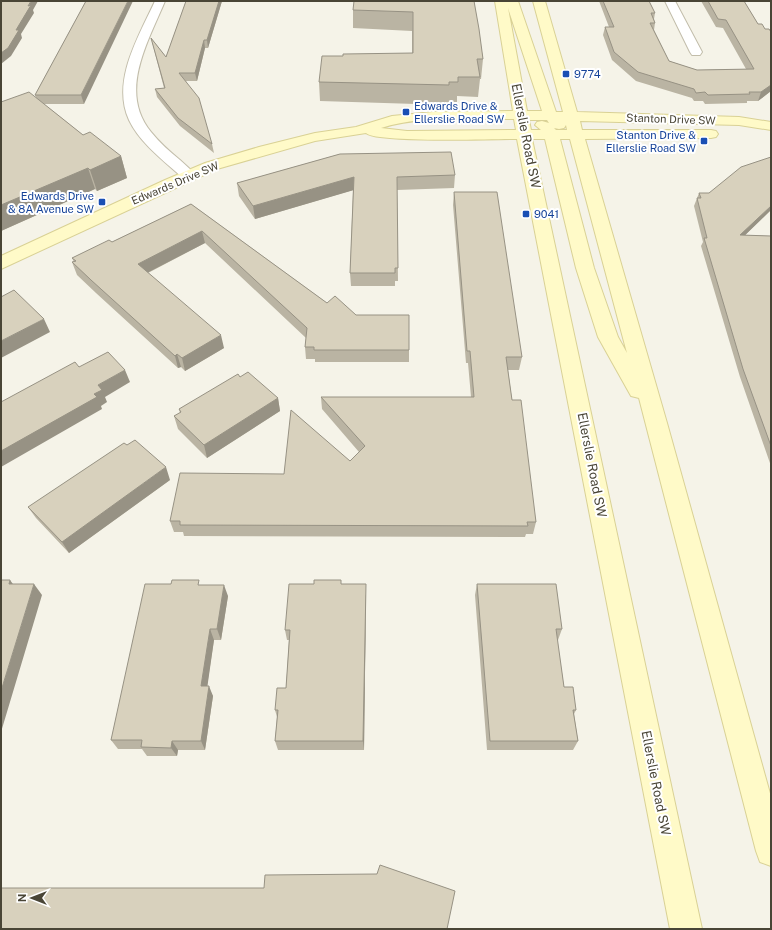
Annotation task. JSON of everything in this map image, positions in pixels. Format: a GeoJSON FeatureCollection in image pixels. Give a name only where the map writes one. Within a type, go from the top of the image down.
{"type":"FeatureCollection","features":[{"type":"Feature","properties":{"kind":"main road","name":"Ellerslie Road SW"},"geometry":{"type":"LineString","coordinates":[[501,1],[523,125],[686,929]]}},
{"type":"Feature","properties":{"kind":"main road"},"geometry":{"type":"LineString","coordinates":[[512,1],[550,115],[554,122],[573,125]]}},
{"type":"Feature","properties":{"kind":"main road"},"geometry":{"type":"LineString","coordinates":[[539,1],[656,424],[771,851]]}},
{"type":"Feature","properties":{"kind":"main road","name":"Edwards Drive SW"},"geometry":{"type":"LineString","coordinates":[[358,131],[407,135],[523,125],[550,115]]}},
{"type":"Feature","properties":{"kind":"main road","name":"Edwards Drive SW"},"geometry":{"type":"LineString","coordinates":[[1,263],[188,175],[264,150],[315,138],[358,131],[392,120],[413,118],[523,125],[551,134],[573,125]]}},
{"type":"Feature","properties":{"kind":"main road","name":"Stanton Drive SW"},"geometry":{"type":"LineString","coordinates":[[573,125],[738,120],[771,126]]}},
{"type":"Feature","properties":{"kind":"main road"},"geometry":{"type":"LineString","coordinates":[[523,125],[546,127],[551,134],[585,268],[608,337],[656,424]]}},
{"type":"Feature","properties":{"kind":"main road","name":"Stanton Drive SW"},"geometry":{"type":"LineString","coordinates":[[573,125],[737,134],[771,129]]}},
{"type":"Feature","properties":{"kind":"street"},"geometry":{"type":"LineString","coordinates":[[160,1],[130,76],[129,91],[136,119],[152,141],[188,175]]}},
{"type":"Feature","properties":{"kind":"street"},"geometry":{"type":"LineString","coordinates":[[670,1],[696,52]]}},
{"type":"Feature","properties":{"kind":"building"},"geometry":{"type":"Polygon","coordinates":[[[1,1],[31,1],[28,6],[31,5],[16,30],[19,30],[8,48],[1,53],[1,1]]]}},
{"type":"Feature","properties":{"kind":"building"},"geometry":{"type":"Polygon","coordinates":[[[86,1],[128,1],[81,95],[35,95],[86,1]]]}},
{"type":"Feature","properties":{"kind":"building"},"geometry":{"type":"Polygon","coordinates":[[[186,1],[219,1],[207,40],[204,40],[195,73],[179,73],[199,98],[212,144],[178,118],[155,89],[165,88],[151,38],[166,57],[186,1]]]}},
{"type":"Feature","properties":{"kind":"building"},"geometry":{"type":"Polygon","coordinates":[[[354,1],[474,1],[483,59],[477,59],[480,77],[458,77],[458,82],[449,82],[449,85],[319,82],[322,56],[343,56],[343,54],[413,53],[413,12],[353,10],[354,1]]]}},
{"type":"Feature","properties":{"kind":"building"},"geometry":{"type":"Polygon","coordinates":[[[603,1],[649,1],[655,13],[651,13],[655,23],[650,23],[669,61],[697,70],[754,69],[726,20],[718,19],[708,1],[744,1],[758,24],[762,24],[765,29],[769,29],[771,32],[771,85],[761,92],[749,92],[750,94],[708,95],[705,92],[696,93],[694,89],[638,72],[614,52],[605,27],[614,27],[603,1]]]}},
{"type":"Feature","properties":{"kind":"building"},"geometry":{"type":"Polygon","coordinates":[[[29,92],[83,135],[90,132],[121,156],[90,170],[88,168],[1,205],[1,102],[29,92]]]}},
{"type":"Feature","properties":{"kind":"building"},"geometry":{"type":"Polygon","coordinates":[[[451,152],[455,175],[397,177],[398,268],[395,268],[395,273],[350,273],[354,177],[253,206],[237,183],[340,154],[451,152]]]}},
{"type":"Feature","properties":{"kind":"building"},"geometry":{"type":"Polygon","coordinates":[[[771,157],[771,206],[740,235],[771,236],[771,446],[743,369],[704,238],[707,238],[697,198],[701,198],[699,193],[709,193],[741,167],[771,157]]]}},
{"type":"Feature","properties":{"kind":"building"},"geometry":{"type":"Polygon","coordinates":[[[454,192],[497,192],[522,357],[506,357],[512,400],[521,400],[536,522],[527,522],[528,526],[180,525],[180,521],[170,521],[180,473],[284,474],[291,410],[350,461],[365,446],[321,397],[474,397],[470,351],[467,351],[454,192]]]}},
{"type":"Feature","properties":{"kind":"building"},"geometry":{"type":"Polygon","coordinates":[[[191,204],[327,303],[335,296],[356,315],[409,315],[409,350],[314,350],[314,347],[305,347],[307,328],[202,231],[138,264],[221,335],[182,358],[177,354],[175,356],[72,262],[76,261],[72,258],[109,240],[112,242],[191,204]]]}},
{"type":"Feature","properties":{"kind":"building"},"geometry":{"type":"Polygon","coordinates":[[[14,290],[44,319],[1,341],[1,297],[14,290]]]}},
{"type":"Feature","properties":{"kind":"building"},"geometry":{"type":"Polygon","coordinates":[[[108,352],[125,370],[98,385],[102,390],[94,394],[97,397],[1,451],[1,402],[75,362],[79,367],[108,352]]]}},
{"type":"Feature","properties":{"kind":"building"},"geometry":{"type":"Polygon","coordinates":[[[248,372],[278,398],[204,445],[174,416],[181,412],[179,409],[238,374],[240,377],[248,372]]]}},
{"type":"Feature","properties":{"kind":"building"},"geometry":{"type":"Polygon","coordinates":[[[135,440],[166,467],[62,542],[28,507],[124,443],[127,445],[135,440]]]}},
{"type":"Feature","properties":{"kind":"building"},"geometry":{"type":"Polygon","coordinates":[[[1,580],[10,580],[9,584],[34,584],[1,691],[1,580]]]}},
{"type":"Feature","properties":{"kind":"building"},"geometry":{"type":"Polygon","coordinates":[[[172,580],[199,580],[198,585],[224,585],[217,629],[210,629],[201,686],[209,686],[201,741],[172,741],[171,748],[141,747],[142,740],[111,740],[145,584],[171,584],[172,580]]]}},
{"type":"Feature","properties":{"kind":"building"},"geometry":{"type":"Polygon","coordinates":[[[314,580],[341,580],[341,584],[366,584],[363,741],[275,741],[278,710],[275,710],[277,688],[286,688],[290,630],[285,630],[289,584],[314,584],[314,580]]]}},
{"type":"Feature","properties":{"kind":"building"},"geometry":{"type":"Polygon","coordinates":[[[477,584],[556,584],[562,629],[556,629],[564,687],[573,687],[576,710],[573,710],[578,741],[490,741],[477,584]]]}},
{"type":"Feature","properties":{"kind":"building"},"geometry":{"type":"Polygon","coordinates":[[[380,865],[455,891],[447,929],[1,929],[1,888],[264,888],[265,875],[377,874],[380,865]]]}},
{"type":"Feature","properties":{"kind":"place","name":"9774"},"geometry":{"type":"Point","coordinates":[566,74]}},
{"type":"Feature","properties":{"kind":"place","name":"Edwards Drive & Ellerslie Road SW"},"geometry":{"type":"Point","coordinates":[406,112]}},
{"type":"Feature","properties":{"kind":"place","name":"Stanton Drive & Ellerslie Road SW"},"geometry":{"type":"Point","coordinates":[704,141]}},
{"type":"Feature","properties":{"kind":"place","name":"Edwards Drive & 8A Avenue SW"},"geometry":{"type":"Point","coordinates":[102,202]}},
{"type":"Feature","properties":{"kind":"place","name":"9041"},"geometry":{"type":"Point","coordinates":[526,214]}}]}
